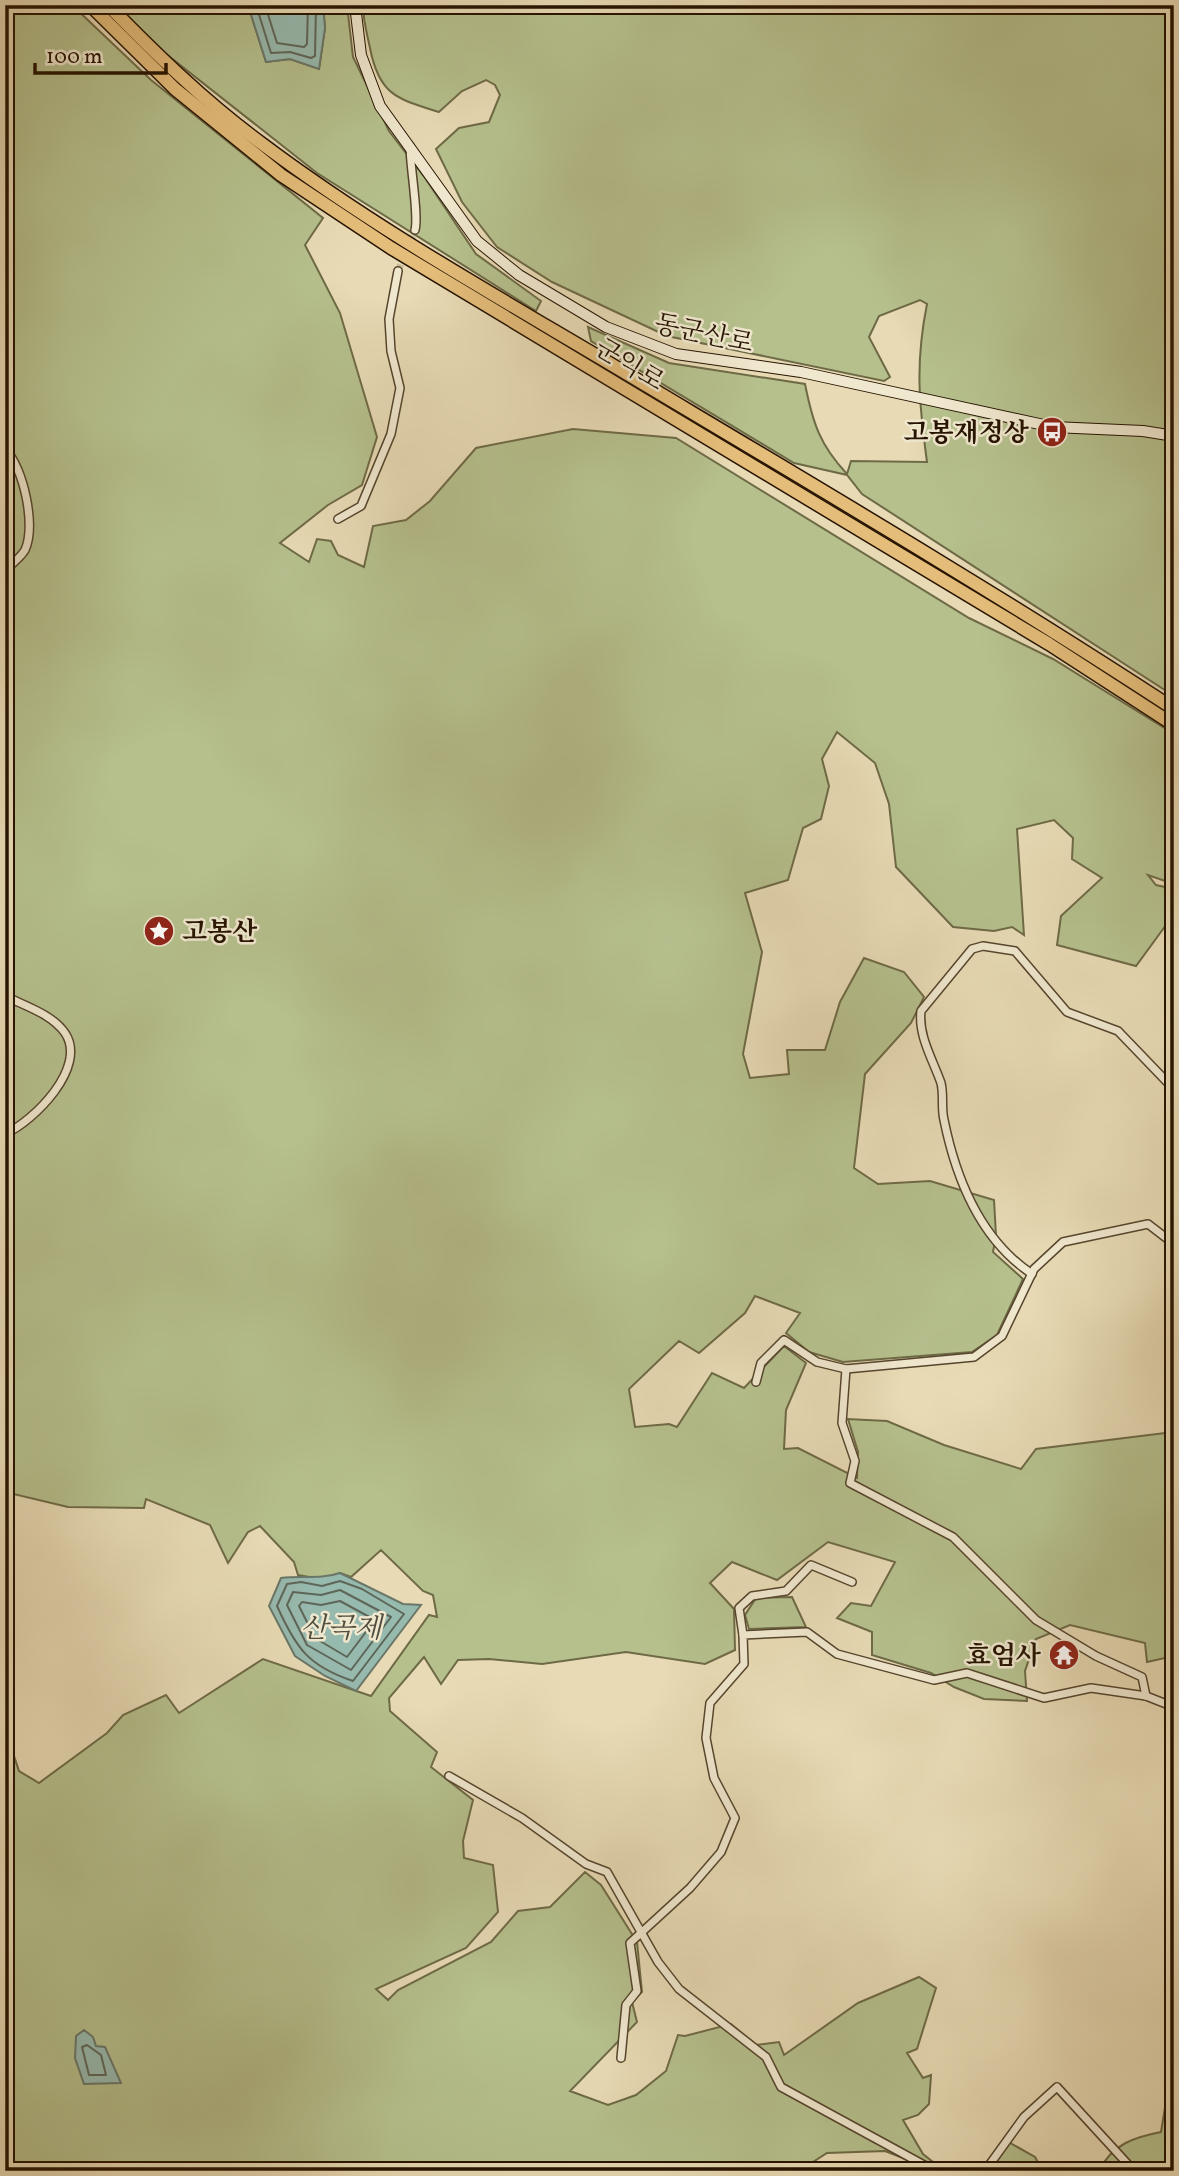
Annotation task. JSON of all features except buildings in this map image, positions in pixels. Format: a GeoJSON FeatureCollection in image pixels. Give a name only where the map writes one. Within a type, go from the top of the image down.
{"type":"FeatureCollection","features":[{"type":"Feature","properties":{"kind":"highway","name":"군익로"},"geometry":{"type":"LineString","coordinates":[[90,5],[175,89],[232,139],[391,248],[1049,644],[1174,725]]}},
{"type":"Feature","properties":{"kind":"highway","name":"군익로"},"geometry":{"type":"LineString","coordinates":[[108,5],[210,103],[258,142],[352,206],[512,305],[1034,617],[1174,709]]}},
{"type":"Feature","properties":{"kind":"street","name":"동군산로"},"geometry":{"type":"LineString","coordinates":[[355,5],[361,55],[380,106],[477,241],[530,282],[606,327],[676,354],[801,372],[1053,427],[1143,431],[1174,436]]}},
{"type":"Feature","properties":{"kind":"street"},"geometry":{"type":"LineString","coordinates":[[5,83],[5,121]]}},
{"type":"Feature","properties":{"kind":"street"},"geometry":{"type":"LineString","coordinates":[[410,146],[411,185],[418,221],[415,230]]}},
{"type":"Feature","properties":{"kind":"street"},"geometry":{"type":"LineString","coordinates":[[338,519],[361,506],[391,434],[400,388],[391,351],[389,319],[398,271]]}},
{"type":"Feature","properties":{"kind":"street"},"geometry":{"type":"LineString","coordinates":[[5,449],[21,472],[26,498],[25,550],[5,570]]}},
{"type":"Feature","properties":{"kind":"street"},"geometry":{"type":"LineString","coordinates":[[1032,1274],[1009,1259],[977,1216],[961,1178],[944,1119],[942,1086],[925,1045],[921,1011],[972,949],[983,946],[1015,951],[1067,1012],[1118,1031],[1158,1074],[1174,1086]]}},
{"type":"Feature","properties":{"kind":"street"},"geometry":{"type":"LineString","coordinates":[[5,996],[49,1018],[65,1033],[72,1057],[68,1069],[42,1108],[5,1134]]}},
{"type":"Feature","properties":{"kind":"street"},"geometry":{"type":"LineString","coordinates":[[755,1382],[761,1363],[784,1340],[817,1362],[846,1369],[974,1357],[1002,1336],[1032,1274],[1063,1242],[1148,1224],[1174,1244]]}},
{"type":"Feature","properties":{"kind":"street"},"geometry":{"type":"LineString","coordinates":[[846,1369],[842,1423],[855,1461],[850,1483],[953,1537],[1036,1620],[1096,1656],[1142,1677],[1146,1696]]}},
{"type":"Feature","properties":{"kind":"street"},"geometry":{"type":"LineString","coordinates":[[621,2058],[626,2005],[637,1991],[630,1943],[690,1888],[721,1853],[735,1818],[714,1778],[706,1738],[710,1703],[744,1664],[739,1608],[752,1596],[786,1591],[811,1565],[852,1582]]}},
{"type":"Feature","properties":{"kind":"street"},"geometry":{"type":"LineString","coordinates":[[743,1635],[807,1632],[837,1654],[934,1680],[967,1673],[1044,1698],[1091,1688],[1146,1696],[1174,1707]]}},
{"type":"Feature","properties":{"kind":"street"},"geometry":{"type":"LineString","coordinates":[[449,1776],[522,1818],[586,1864],[607,1872],[658,1962],[679,1989],[766,2057],[781,2087],[935,2171]]}},
{"type":"Feature","properties":{"kind":"street"},"geometry":{"type":"LineString","coordinates":[[985,2171],[1024,2117],[1057,2087],[1134,2171]]}},
{"type":"Feature","properties":{"kind":"green space"},"geometry":{"type":"Polygon","coordinates":[[[5,5],[72,5],[151,80],[323,218],[305,245],[340,313],[377,437],[362,485],[328,505],[280,543],[309,562],[317,539],[331,541],[338,555],[364,567],[373,526],[406,520],[430,501],[476,448],[573,429],[676,438],[969,618],[1053,659],[1174,734],[1174,884],[1148,875],[1156,885],[1174,889],[1174,914],[1136,966],[1057,945],[1061,916],[1102,878],[1072,859],[1073,838],[1054,820],[1017,829],[1024,935],[1012,927],[994,931],[953,927],[896,867],[889,804],[875,763],[837,732],[822,759],[829,786],[821,819],[803,828],[788,880],[745,893],[762,952],[743,1054],[750,1078],[789,1074],[787,1050],[825,1050],[840,1002],[864,958],[904,972],[924,997],[911,1023],[865,1074],[854,1168],[878,1184],[930,1181],[994,1200],[996,1236],[993,1252],[1023,1279],[997,1335],[972,1352],[843,1362],[809,1352],[786,1333],[800,1313],[755,1296],[745,1313],[699,1353],[679,1341],[629,1389],[635,1427],[669,1424],[677,1427],[712,1373],[744,1388],[784,1346],[806,1363],[786,1410],[784,1449],[798,1448],[857,1478],[858,1452],[848,1419],[887,1421],[944,1445],[1021,1469],[1036,1449],[1165,1433],[1174,1437],[1174,1656],[1147,1662],[1145,1643],[1070,1625],[1036,1639],[1025,1671],[1027,1701],[984,1699],[954,1687],[931,1673],[872,1655],[872,1632],[837,1618],[851,1603],[871,1606],[895,1562],[828,1542],[777,1580],[732,1562],[710,1583],[734,1609],[735,1650],[705,1664],[626,1652],[542,1664],[489,1659],[458,1660],[441,1684],[424,1657],[389,1698],[390,1711],[437,1752],[431,1767],[473,1800],[463,1841],[464,1858],[493,1865],[498,1912],[466,1948],[376,1989],[388,2000],[398,1990],[491,1942],[518,1911],[550,1907],[585,1872],[601,1885],[637,1942],[642,1992],[632,2002],[637,2022],[570,2091],[608,2105],[636,2095],[666,2071],[678,2035],[685,2036],[731,2024],[756,2045],[779,2042],[784,2055],[858,2003],[919,1977],[936,1988],[917,2049],[907,2053],[923,2078],[931,2075],[929,2104],[918,2115],[903,2120],[923,2154],[933,2162],[913,2162],[885,2151],[827,2153],[799,2171],[5,2171],[5,1729],[19,1771],[39,1783],[107,1733],[123,1715],[166,1695],[179,1713],[263,1659],[371,1696],[429,1615],[437,1617],[433,1595],[423,1591],[381,1550],[351,1577],[340,1573],[321,1579],[298,1575],[294,1562],[260,1526],[248,1532],[228,1563],[210,1525],[146,1499],[144,1508],[68,1507],[5,1492],[5,5]]]}},
{"type":"Feature","properties":{"kind":"green space"},"geometry":{"type":"Polygon","coordinates":[[[115,5],[248,5],[266,62],[290,59],[319,69],[325,28],[323,5],[347,5],[353,57],[389,131],[425,178],[476,254],[541,301],[536,311],[317,173],[137,31],[115,5]]]}},
{"type":"Feature","properties":{"kind":"green space"},"geometry":{"type":"Polygon","coordinates":[[[363,5],[1174,5],[1174,696],[862,494],[847,475],[794,463],[591,341],[588,327],[669,363],[805,384],[819,433],[830,453],[847,474],[851,461],[927,462],[919,383],[927,304],[920,300],[879,316],[869,337],[890,377],[884,381],[667,336],[552,282],[497,247],[462,202],[436,149],[459,128],[489,122],[500,95],[495,85],[486,80],[462,91],[439,112],[392,93],[374,64],[363,5]]]}},
{"type":"Feature","properties":{"kind":"green space"},"geometry":{"type":"Polygon","coordinates":[[[792,1597],[806,1627],[749,1629],[745,1615],[756,1598],[792,1597]]]}},
{"type":"Feature","properties":{"kind":"green space"},"geometry":{"type":"Polygon","coordinates":[[[1174,2075],[1174,2171],[1099,2171],[1117,2148],[1142,2136],[1161,2132],[1169,2083],[1174,2075]]]}},
{"type":"Feature","properties":{"kind":"green space"},"geometry":{"type":"Polygon","coordinates":[[[1005,2140],[1035,2157],[1043,2171],[979,2171],[1005,2140]]]}},
{"type":"Feature","properties":{"kind":"water"},"geometry":{"type":"Polygon","coordinates":[[[248,5],[323,5],[325,28],[319,69],[290,59],[266,62],[248,5]]]}},
{"type":"Feature","properties":{"kind":"water","name":"산곡제"},"geometry":{"type":"Polygon","coordinates":[[[340,1573],[403,1604],[421,1605],[356,1691],[325,1676],[295,1656],[269,1606],[281,1578],[340,1573]]]}},
{"type":"Feature","properties":{"kind":"water"},"geometry":{"type":"Polygon","coordinates":[[[84,2030],[93,2037],[96,2046],[105,2047],[121,2083],[84,2084],[75,2058],[76,2036],[84,2030]]]}},
{"type":"Feature","properties":{"kind":"tunnel"},"geometry":{"type":"LineString","coordinates":[[398,271],[415,230]]}},
{"type":"Feature","properties":{"kind":"place","name":"고봉재정상"},"geometry":{"type":"Point","coordinates":[1052,432]}},
{"type":"Feature","properties":{"kind":"place","name":"고봉산"},"geometry":{"type":"Point","coordinates":[159,931]}},
{"type":"Feature","properties":{"kind":"place","name":"효엄사"},"geometry":{"type":"Point","coordinates":[1064,1655]}}]}
